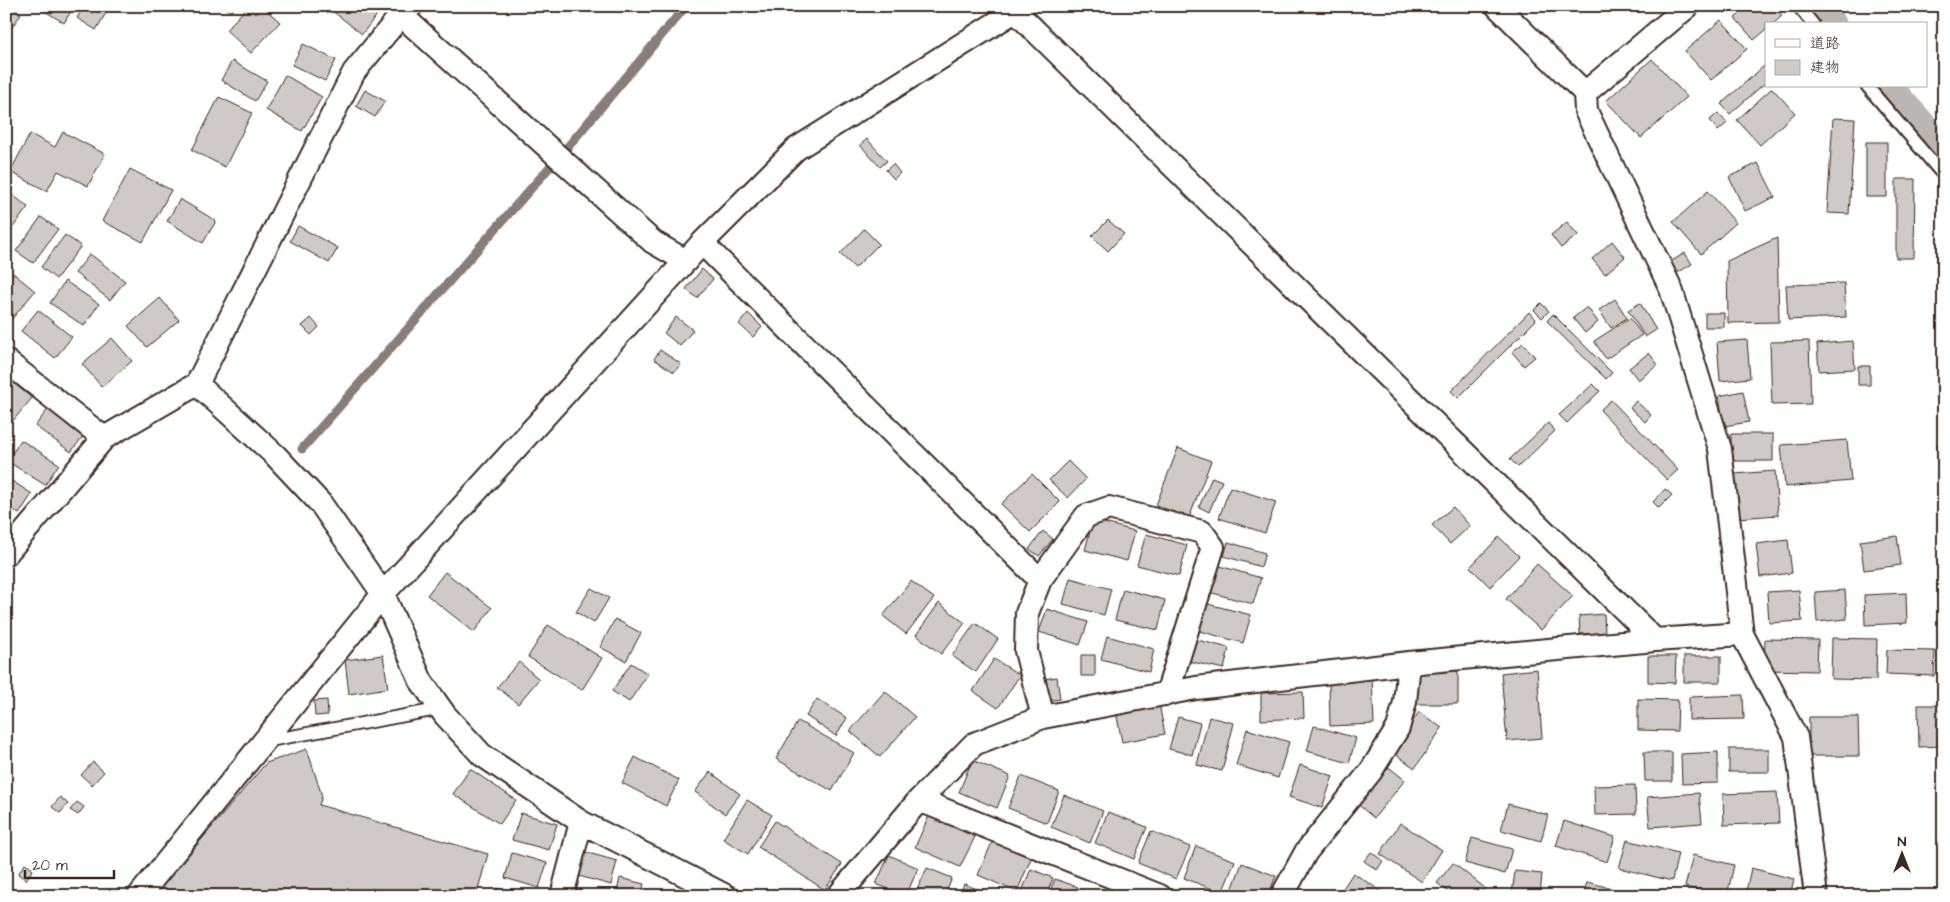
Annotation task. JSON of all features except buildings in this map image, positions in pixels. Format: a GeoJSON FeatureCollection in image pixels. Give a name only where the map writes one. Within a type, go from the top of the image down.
{"type":"FeatureCollection","features":[{"type":"Feature","properties":{"kind":"street"},"geometry":{"type":"LineString","coordinates":[[1497,6],[1586,93],[1586,110],[1671,289],[1720,449],[1742,634],[1796,737],[1816,896]]}},
{"type":"Feature","properties":{"kind":"street"},"geometry":{"type":"LineString","coordinates":[[1586,93],[1688,6]]}},
{"type":"Feature","properties":{"kind":"street"},"geometry":{"type":"LineString","coordinates":[[139,896],[383,594],[702,243],[796,150],[1016,8],[1655,640]]}},
{"type":"Feature","properties":{"kind":"street"},"geometry":{"type":"LineString","coordinates":[[6,554],[104,438],[196,384],[354,72],[406,11],[557,155],[653,242],[686,261]]}},
{"type":"Feature","properties":{"kind":"street"},"geometry":{"type":"LineString","coordinates":[[702,243],[1040,580]]}},
{"type":"Feature","properties":{"kind":"street"},"geometry":{"type":"LineString","coordinates":[[6,361],[104,438]]}},
{"type":"Feature","properties":{"kind":"street"},"geometry":{"type":"LineString","coordinates":[[196,384],[275,455],[321,504],[383,594],[421,681],[440,709],[482,755],[581,822],[726,896]]}},
{"type":"Feature","properties":{"kind":"street"},"geometry":{"type":"LineString","coordinates":[[1043,717],[1026,651],[1027,613],[1040,580],[1086,516],[1109,508],[1202,532],[1213,547],[1167,694]]}},
{"type":"Feature","properties":{"kind":"street"},"geometry":{"type":"LineString","coordinates":[[838,896],[919,800],[974,744],[1043,717],[1205,687],[1409,663],[1655,640],[1742,634]]}},
{"type":"Feature","properties":{"kind":"street"},"geometry":{"type":"LineString","coordinates":[[1282,896],[1306,852],[1370,771],[1398,728],[1405,702],[1409,663]]}},
{"type":"Feature","properties":{"kind":"street"},"geometry":{"type":"LineString","coordinates":[[919,800],[1160,896]]}},
{"type":"Feature","properties":{"kind":"street"},"geometry":{"type":"LineString","coordinates":[[562,896],[581,822]]}},
{"type":"Feature","properties":{"kind":"lane"},"geometry":{"type":"LineString","coordinates":[[1798,6],[1811,22]]}},
{"type":"Feature","properties":{"kind":"lane"},"geometry":{"type":"LineString","coordinates":[[1869,88],[1944,176]]}},
{"type":"Feature","properties":{"kind":"lane"},"geometry":{"type":"LineString","coordinates":[[265,741],[440,709]]}},
{"type":"Feature","properties":{"kind":"waterway"},"geometry":{"type":"LineString","coordinates":[[302,449],[570,144],[686,6]]}},
{"type":"Feature","properties":{"kind":"waterway"},"geometry":{"type":"LineString","coordinates":[[1815,6],[1829,22]]}},
{"type":"Feature","properties":{"kind":"waterway"},"geometry":{"type":"LineString","coordinates":[[1888,88],[1944,151]]}}]}
